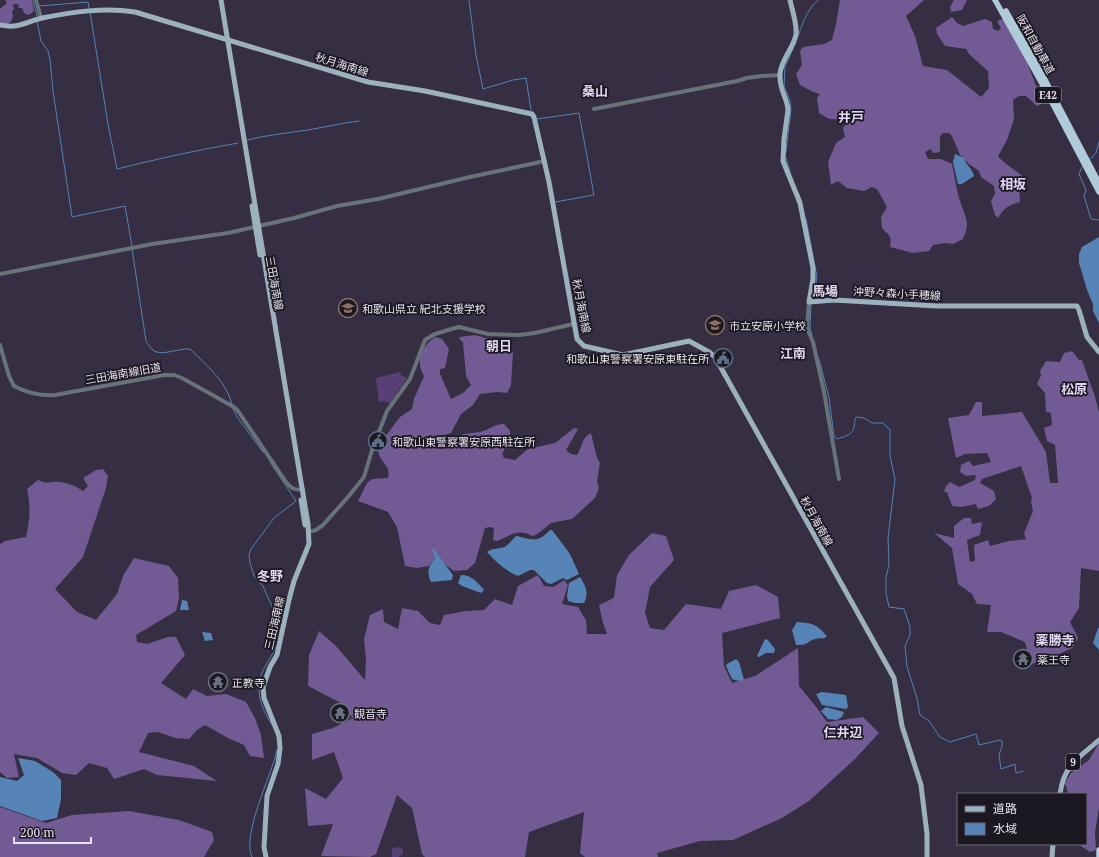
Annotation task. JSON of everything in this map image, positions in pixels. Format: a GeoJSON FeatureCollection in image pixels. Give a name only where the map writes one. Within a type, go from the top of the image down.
{"type":"FeatureCollection","features":[{"type":"Feature","properties":{"kind":"highway","name":"阪和自動車道"},"geometry":{"type":"LineString","coordinates":[[995,0],[1045,88],[1099,192]]}},
{"type":"Feature","properties":{"kind":"highway","name":"阪和自動車道"},"geometry":{"type":"LineString","coordinates":[[1000,0],[1044,78],[1099,183]]}},
{"type":"Feature","properties":{"kind":"highway"},"geometry":{"type":"LineString","coordinates":[[1099,851],[1099,857]]}},
{"type":"Feature","properties":{"kind":"main road"},"geometry":{"type":"LineString","coordinates":[[217,0],[225,38]]}},
{"type":"Feature","properties":{"kind":"main road"},"geometry":{"type":"LineString","coordinates":[[221,0],[225,38]]}},
{"type":"Feature","properties":{"kind":"main road"},"geometry":{"type":"LineString","coordinates":[[790,0],[796,32],[781,68],[780,75],[780,87],[788,106],[783,161],[800,203],[813,268],[812,294],[809,302]]}},
{"type":"Feature","properties":{"kind":"main road","name":"秋月海南線"},"geometry":{"type":"LineString","coordinates":[[0,25],[16,26],[38,19],[94,10],[121,10],[135,12],[368,82],[418,90],[532,114],[545,161],[573,324],[577,339],[584,346],[618,355],[626,355],[689,341],[709,352],[718,362],[894,678],[902,726],[921,785],[927,857]]}},
{"type":"Feature","properties":{"kind":"main road","name":"三田海南線"},"geometry":{"type":"LineString","coordinates":[[225,38],[309,544],[294,580],[277,655],[263,687],[264,698],[279,736],[280,743],[278,764],[267,796],[264,847],[266,857]]}},
{"type":"Feature","properties":{"kind":"main road","name":"沖野々森小手穂線"},"geometry":{"type":"LineString","coordinates":[[809,302],[834,300],[937,306],[1077,306],[1087,337],[1099,352]]}},
{"type":"Feature","properties":{"kind":"main road","name":"9"},"geometry":{"type":"LineString","coordinates":[[1060,793],[1066,773],[1072,763],[1099,740]]}},
{"type":"Feature","properties":{"kind":"main road"},"geometry":{"type":"LineString","coordinates":[[1052,857],[1053,845]]}},
{"type":"Feature","properties":{"kind":"street"},"geometry":{"type":"LineString","coordinates":[[36,0],[38,19]]}},
{"type":"Feature","properties":{"kind":"street"},"geometry":{"type":"LineString","coordinates":[[594,109],[737,82],[747,78],[780,75]]}},
{"type":"Feature","properties":{"kind":"street"},"geometry":{"type":"LineString","coordinates":[[0,274],[152,244],[228,233],[337,206],[378,199],[545,161]]}},
{"type":"Feature","properties":{"kind":"street"},"geometry":{"type":"LineString","coordinates":[[809,302],[807,328],[812,342],[824,392],[839,479]]}},
{"type":"Feature","properties":{"kind":"street"},"geometry":{"type":"LineString","coordinates":[[308,532],[316,530],[323,525],[364,477],[372,447],[387,411],[410,379],[425,340],[435,334],[459,327],[484,333],[519,335],[535,333],[573,324]]}},
{"type":"Feature","properties":{"kind":"street","name":"三田海南線旧道"},"geometry":{"type":"LineString","coordinates":[[0,345],[11,383],[14,386],[31,393],[43,396],[168,374],[182,378],[232,406],[245,421],[286,482],[292,488],[301,490]]}},
{"type":"Feature","properties":{"kind":"shaded area"},"geometry":{"type":"Polygon","coordinates":[[[5,0],[32,0],[34,11],[29,15],[24,13],[22,8],[19,8],[18,4],[13,4],[14,9],[12,11],[13,16],[11,22],[6,24],[0,22],[0,9],[7,3],[5,0]]]}},
{"type":"Feature","properties":{"kind":"shaded area"},"geometry":{"type":"Polygon","coordinates":[[[840,0],[924,0],[906,16],[915,36],[923,66],[947,70],[981,97],[989,88],[988,71],[969,54],[966,49],[945,46],[937,34],[936,28],[952,17],[957,23],[963,26],[985,19],[992,22],[993,29],[998,31],[1001,28],[997,21],[1003,19],[1026,60],[1043,103],[1037,106],[1026,96],[1019,96],[1013,100],[1014,119],[1007,140],[998,156],[1025,179],[1024,183],[1019,187],[1020,202],[1007,207],[998,218],[995,215],[991,201],[995,194],[994,186],[981,177],[979,171],[960,155],[952,136],[949,133],[943,133],[940,136],[940,152],[933,153],[931,149],[925,152],[928,159],[941,159],[952,164],[967,223],[967,228],[963,239],[953,244],[945,243],[933,245],[929,251],[913,253],[890,247],[890,238],[882,228],[881,217],[887,207],[877,189],[872,187],[864,191],[847,188],[838,181],[831,185],[828,162],[836,143],[845,137],[843,129],[847,120],[829,119],[819,113],[817,98],[820,94],[800,85],[796,74],[802,65],[800,51],[803,47],[824,44],[832,40],[840,0]]]}},
{"type":"Feature","properties":{"kind":"shaded area"},"geometry":{"type":"Polygon","coordinates":[[[954,0],[967,0],[962,10],[951,12],[950,7],[954,0]]]}},
{"type":"Feature","properties":{"kind":"shaded area"},"geometry":{"type":"Polygon","coordinates":[[[475,335],[500,343],[513,352],[511,385],[507,393],[498,392],[480,394],[473,405],[461,414],[451,433],[438,439],[437,443],[445,444],[461,435],[480,432],[497,425],[504,424],[510,431],[510,439],[502,454],[504,458],[515,460],[528,449],[555,443],[574,428],[578,429],[566,450],[571,454],[577,455],[585,437],[591,433],[597,458],[600,463],[597,481],[599,488],[595,498],[572,519],[551,523],[536,535],[532,536],[518,533],[497,541],[493,540],[494,528],[485,528],[475,563],[467,570],[454,571],[432,551],[435,558],[429,566],[417,568],[405,566],[397,527],[388,512],[358,501],[367,483],[372,479],[388,478],[388,469],[379,455],[379,445],[400,417],[412,409],[414,399],[424,376],[421,370],[420,359],[426,345],[435,337],[442,339],[449,349],[445,368],[440,369],[440,374],[451,399],[463,393],[471,385],[466,376],[463,342],[459,339],[460,337],[475,335]]]}},
{"type":"Feature","properties":{"kind":"shaded area"},"geometry":{"type":"Polygon","coordinates":[[[1072,351],[1079,360],[1082,360],[1099,412],[1099,571],[1081,568],[1079,608],[1070,622],[1078,638],[1072,648],[1044,661],[1031,664],[1025,642],[1001,632],[987,632],[991,605],[977,604],[972,594],[958,584],[952,548],[934,533],[954,538],[954,526],[964,518],[971,518],[972,524],[982,522],[980,535],[967,540],[970,562],[975,561],[974,545],[988,540],[990,546],[1009,541],[1026,539],[1024,533],[1033,511],[1031,502],[1032,498],[1021,466],[982,479],[980,483],[994,491],[996,499],[989,506],[978,509],[976,504],[961,507],[952,506],[947,492],[944,492],[946,486],[950,482],[959,487],[975,480],[976,475],[966,476],[960,472],[961,465],[969,461],[973,466],[991,462],[987,453],[965,454],[956,458],[948,418],[969,415],[976,402],[982,402],[982,416],[1022,412],[1046,452],[1050,483],[1058,483],[1055,445],[1047,441],[1044,428],[1052,425],[1051,413],[1046,412],[1045,393],[1037,384],[1041,375],[1040,371],[1046,361],[1060,362],[1064,353],[1072,351]]]}},
{"type":"Feature","properties":{"kind":"shaded area"},"geometry":{"type":"Polygon","coordinates":[[[400,372],[401,375],[407,378],[390,403],[383,401],[379,402],[376,378],[400,372]]]}},
{"type":"Feature","properties":{"kind":"shaded area"},"geometry":{"type":"Polygon","coordinates":[[[103,469],[108,476],[106,488],[83,557],[55,589],[77,612],[96,620],[117,594],[123,576],[134,558],[169,566],[178,578],[179,598],[176,611],[136,635],[137,642],[147,644],[168,637],[176,637],[185,655],[161,683],[186,699],[193,689],[207,696],[226,694],[246,702],[255,718],[261,735],[264,758],[250,756],[244,745],[205,725],[197,730],[189,739],[175,738],[158,732],[148,733],[139,752],[194,766],[217,781],[157,775],[144,769],[114,779],[107,768],[89,763],[76,775],[62,773],[37,758],[14,754],[19,777],[7,778],[0,772],[0,544],[5,541],[26,537],[30,513],[27,489],[38,480],[47,483],[66,483],[83,491],[88,486],[83,478],[96,470],[103,469]]]}},
{"type":"Feature","properties":{"kind":"shaded area"},"geometry":{"type":"Polygon","coordinates":[[[652,533],[666,536],[674,560],[650,587],[645,613],[650,628],[664,630],[686,604],[721,609],[729,591],[756,585],[778,597],[780,618],[722,633],[724,666],[732,683],[755,676],[798,648],[799,686],[827,722],[863,717],[879,733],[855,759],[809,801],[782,818],[733,840],[700,841],[657,853],[658,857],[585,857],[580,853],[584,812],[529,832],[525,857],[425,857],[422,854],[412,808],[397,795],[376,854],[370,857],[321,856],[333,824],[308,826],[305,788],[326,799],[343,778],[334,752],[312,760],[312,734],[333,728],[353,718],[339,702],[308,686],[309,655],[319,631],[336,646],[365,680],[366,660],[364,639],[370,615],[383,609],[384,622],[398,629],[402,608],[418,611],[430,623],[440,625],[444,615],[466,611],[484,610],[495,599],[512,605],[518,586],[538,575],[544,586],[554,587],[564,580],[568,585],[562,604],[578,607],[586,620],[587,634],[607,634],[599,605],[614,598],[617,575],[629,555],[652,533]]]}},
{"type":"Feature","properties":{"kind":"shaded area"},"geometry":{"type":"Polygon","coordinates":[[[1099,743],[1099,808],[1095,832],[1096,850],[1090,852],[1081,846],[1087,845],[1087,793],[1068,793],[1065,783],[1071,773],[1089,760],[1099,743]]]}},
{"type":"Feature","properties":{"kind":"shaded area"},"geometry":{"type":"Polygon","coordinates":[[[0,807],[46,823],[72,815],[129,811],[179,820],[212,832],[214,840],[204,857],[0,857],[0,807]]]}},
{"type":"Feature","properties":{"kind":"shaded area"},"geometry":{"type":"Polygon","coordinates":[[[399,847],[403,849],[403,855],[400,855],[399,857],[392,857],[392,848],[399,847]]]}},
{"type":"Feature","properties":{"kind":"water"},"geometry":{"type":"Polygon","coordinates":[[[955,154],[964,158],[974,176],[962,184],[958,184],[953,162],[955,154]]]}},
{"type":"Feature","properties":{"kind":"water"},"geometry":{"type":"Polygon","coordinates":[[[1099,237],[1099,323],[1093,311],[1093,304],[1079,263],[1079,254],[1082,247],[1099,237]]]}},
{"type":"Feature","properties":{"kind":"water"},"geometry":{"type":"Polygon","coordinates":[[[552,530],[570,554],[579,574],[567,580],[563,578],[551,584],[547,583],[534,570],[530,570],[518,576],[501,566],[487,552],[506,546],[516,536],[538,539],[552,530]]]}},
{"type":"Feature","properties":{"kind":"water"},"geometry":{"type":"Polygon","coordinates":[[[433,548],[453,575],[452,580],[431,582],[428,572],[435,558],[432,551],[433,548]]]}},
{"type":"Feature","properties":{"kind":"water"},"geometry":{"type":"Polygon","coordinates":[[[461,575],[468,576],[477,582],[484,590],[481,593],[462,586],[458,583],[461,575]]]}},
{"type":"Feature","properties":{"kind":"water"},"geometry":{"type":"Polygon","coordinates":[[[580,577],[586,590],[586,600],[584,603],[568,601],[567,596],[569,583],[580,577]]]}},
{"type":"Feature","properties":{"kind":"water"},"geometry":{"type":"Polygon","coordinates":[[[182,600],[187,601],[189,610],[180,610],[182,600]]]}},
{"type":"Feature","properties":{"kind":"water"},"geometry":{"type":"Polygon","coordinates":[[[797,622],[814,625],[827,636],[824,638],[817,638],[806,644],[796,645],[792,630],[797,622]]]}},
{"type":"Feature","properties":{"kind":"water"},"geometry":{"type":"Polygon","coordinates":[[[1099,628],[1099,650],[1093,643],[1099,628]]]}},
{"type":"Feature","properties":{"kind":"water"},"geometry":{"type":"Polygon","coordinates":[[[202,632],[211,633],[213,640],[205,641],[202,632]]]}},
{"type":"Feature","properties":{"kind":"water"},"geometry":{"type":"Polygon","coordinates":[[[765,639],[768,640],[775,649],[774,653],[766,653],[759,657],[757,656],[765,639]]]}},
{"type":"Feature","properties":{"kind":"water"},"geometry":{"type":"Polygon","coordinates":[[[736,659],[739,662],[744,680],[739,681],[732,679],[726,666],[736,659]]]}},
{"type":"Feature","properties":{"kind":"water"},"geometry":{"type":"Polygon","coordinates":[[[822,692],[846,695],[848,707],[846,709],[822,705],[816,694],[822,692]]]}},
{"type":"Feature","properties":{"kind":"water"},"geometry":{"type":"Polygon","coordinates":[[[826,707],[844,712],[842,717],[837,720],[828,719],[821,711],[826,707]]]}},
{"type":"Feature","properties":{"kind":"water"},"geometry":{"type":"Polygon","coordinates":[[[18,758],[35,761],[53,772],[61,780],[61,799],[57,818],[42,821],[0,806],[0,777],[17,781],[24,775],[18,758]]]}},
{"type":"Feature","properties":{"kind":"waterway"},"geometry":{"type":"LineString","coordinates":[[33,0],[37,16]]}},
{"type":"Feature","properties":{"kind":"waterway"},"geometry":{"type":"LineString","coordinates":[[469,0],[476,55],[483,89],[513,80],[526,78],[531,110]]}},
{"type":"Feature","properties":{"kind":"waterway"},"geometry":{"type":"LineString","coordinates":[[797,39],[807,13],[818,0]]}},
{"type":"Feature","properties":{"kind":"waterway"},"geometry":{"type":"LineString","coordinates":[[39,6],[88,2],[89,8]]}},
{"type":"Feature","properties":{"kind":"waterway"},"geometry":{"type":"LineString","coordinates":[[90,12],[108,124],[117,169],[238,143]]}},
{"type":"Feature","properties":{"kind":"waterway"},"geometry":{"type":"LineString","coordinates":[[37,21],[41,41],[48,51],[50,59],[53,91],[72,217],[125,206],[132,246]]}},
{"type":"Feature","properties":{"kind":"waterway"},"geometry":{"type":"LineString","coordinates":[[786,151],[791,110],[790,101],[784,86],[785,67],[796,42]]}},
{"type":"Feature","properties":{"kind":"waterway"},"geometry":{"type":"LineString","coordinates":[[537,119],[579,113],[594,195],[555,202]]}},
{"type":"Feature","properties":{"kind":"waterway"},"geometry":{"type":"LineString","coordinates":[[247,140],[359,121]]}},
{"type":"Feature","properties":{"kind":"waterway"},"geometry":{"type":"LineString","coordinates":[[1090,159],[1096,153],[1099,142]]}},
{"type":"Feature","properties":{"kind":"waterway"},"geometry":{"type":"LineString","coordinates":[[786,158],[790,172]]}},
{"type":"Feature","properties":{"kind":"waterway"},"geometry":{"type":"LineString","coordinates":[[1082,167],[1079,174],[1086,190],[1084,196],[1091,219],[1099,220]]}},
{"type":"Feature","properties":{"kind":"waterway"},"geometry":{"type":"LineString","coordinates":[[798,192],[801,200]]}},
{"type":"Feature","properties":{"kind":"waterway"},"geometry":{"type":"LineString","coordinates":[[806,219],[817,277],[813,300]]}},
{"type":"Feature","properties":{"kind":"waterway"},"geometry":{"type":"LineString","coordinates":[[132,249],[146,341],[154,351],[162,353],[190,349],[221,381],[232,404]]}},
{"type":"Feature","properties":{"kind":"waterway"},"geometry":{"type":"LineString","coordinates":[[811,305],[810,328],[812,335]]}},
{"type":"Feature","properties":{"kind":"waterway"},"geometry":{"type":"LineString","coordinates":[[819,359],[829,398],[834,436],[837,439],[851,432],[854,428],[856,417],[864,418],[872,423],[883,423],[890,430],[890,456],[895,479],[888,538],[889,564],[886,578],[886,593],[889,607],[904,609],[910,627],[910,635],[905,646],[907,667],[917,698],[920,715],[929,721],[940,737],[950,742],[976,734],[979,745],[1000,740],[1002,741],[1002,747],[999,755],[1001,769],[1015,764],[1016,773],[1023,771]]}},
{"type":"Feature","properties":{"kind":"waterway"},"geometry":{"type":"LineString","coordinates":[[232,407],[237,417],[263,452]]}},
{"type":"Feature","properties":{"kind":"waterway"},"geometry":{"type":"LineString","coordinates":[[270,462],[296,501],[274,518],[251,549],[249,555],[254,576],[263,586],[274,611],[280,632]]}},
{"type":"Feature","properties":{"kind":"waterway"},"geometry":{"type":"LineString","coordinates":[[273,726],[263,709],[259,682],[264,668],[276,647]]}},
{"type":"Feature","properties":{"kind":"waterway"},"geometry":{"type":"LineString","coordinates":[[252,857],[250,847],[254,820],[277,750]]}},
{"type":"Feature","properties":{"kind":"place","name":"和歌山県立 紀北支援学校"},"geometry":{"type":"Point","coordinates":[348,308]}},
{"type":"Feature","properties":{"kind":"place","name":"市立安原小学校"},"geometry":{"type":"Point","coordinates":[715,325]}},
{"type":"Feature","properties":{"kind":"place","name":"和歌山東警察署安原東駐在所"},"geometry":{"type":"Point","coordinates":[723,358]}},
{"type":"Feature","properties":{"kind":"place","name":"和歌山東警察署安原西駐在所"},"geometry":{"type":"Point","coordinates":[378,441]}},
{"type":"Feature","properties":{"kind":"place","name":"薬王寺"},"geometry":{"type":"Point","coordinates":[1023,659]}},
{"type":"Feature","properties":{"kind":"place","name":"正教寺"},"geometry":{"type":"Point","coordinates":[218,682]}},
{"type":"Feature","properties":{"kind":"place","name":"観音寺"},"geometry":{"type":"Point","coordinates":[340,713]}},
{"type":"Feature","properties":{"kind":"district","name":"桑山"},"geometry":{"type":"Point","coordinates":[595,91]}},
{"type":"Feature","properties":{"kind":"district","name":"井戸"},"geometry":{"type":"Point","coordinates":[851,117]}},
{"type":"Feature","properties":{"kind":"district","name":"相坂"},"geometry":{"type":"Point","coordinates":[1013,184]}},
{"type":"Feature","properties":{"kind":"district","name":"馬場"},"geometry":{"type":"Point","coordinates":[825,291]}},
{"type":"Feature","properties":{"kind":"district","name":"朝日"},"geometry":{"type":"Point","coordinates":[499,346]}},
{"type":"Feature","properties":{"kind":"district","name":"江南"},"geometry":{"type":"Point","coordinates":[793,353]}},
{"type":"Feature","properties":{"kind":"district","name":"松原"},"geometry":{"type":"Point","coordinates":[1074,389]}},
{"type":"Feature","properties":{"kind":"district","name":"冬野"},"geometry":{"type":"Point","coordinates":[270,576]}},
{"type":"Feature","properties":{"kind":"district","name":"薬勝寺"},"geometry":{"type":"Point","coordinates":[1055,640]}},
{"type":"Feature","properties":{"kind":"district","name":"仁井辺"},"geometry":{"type":"Point","coordinates":[843,732]}}]}
